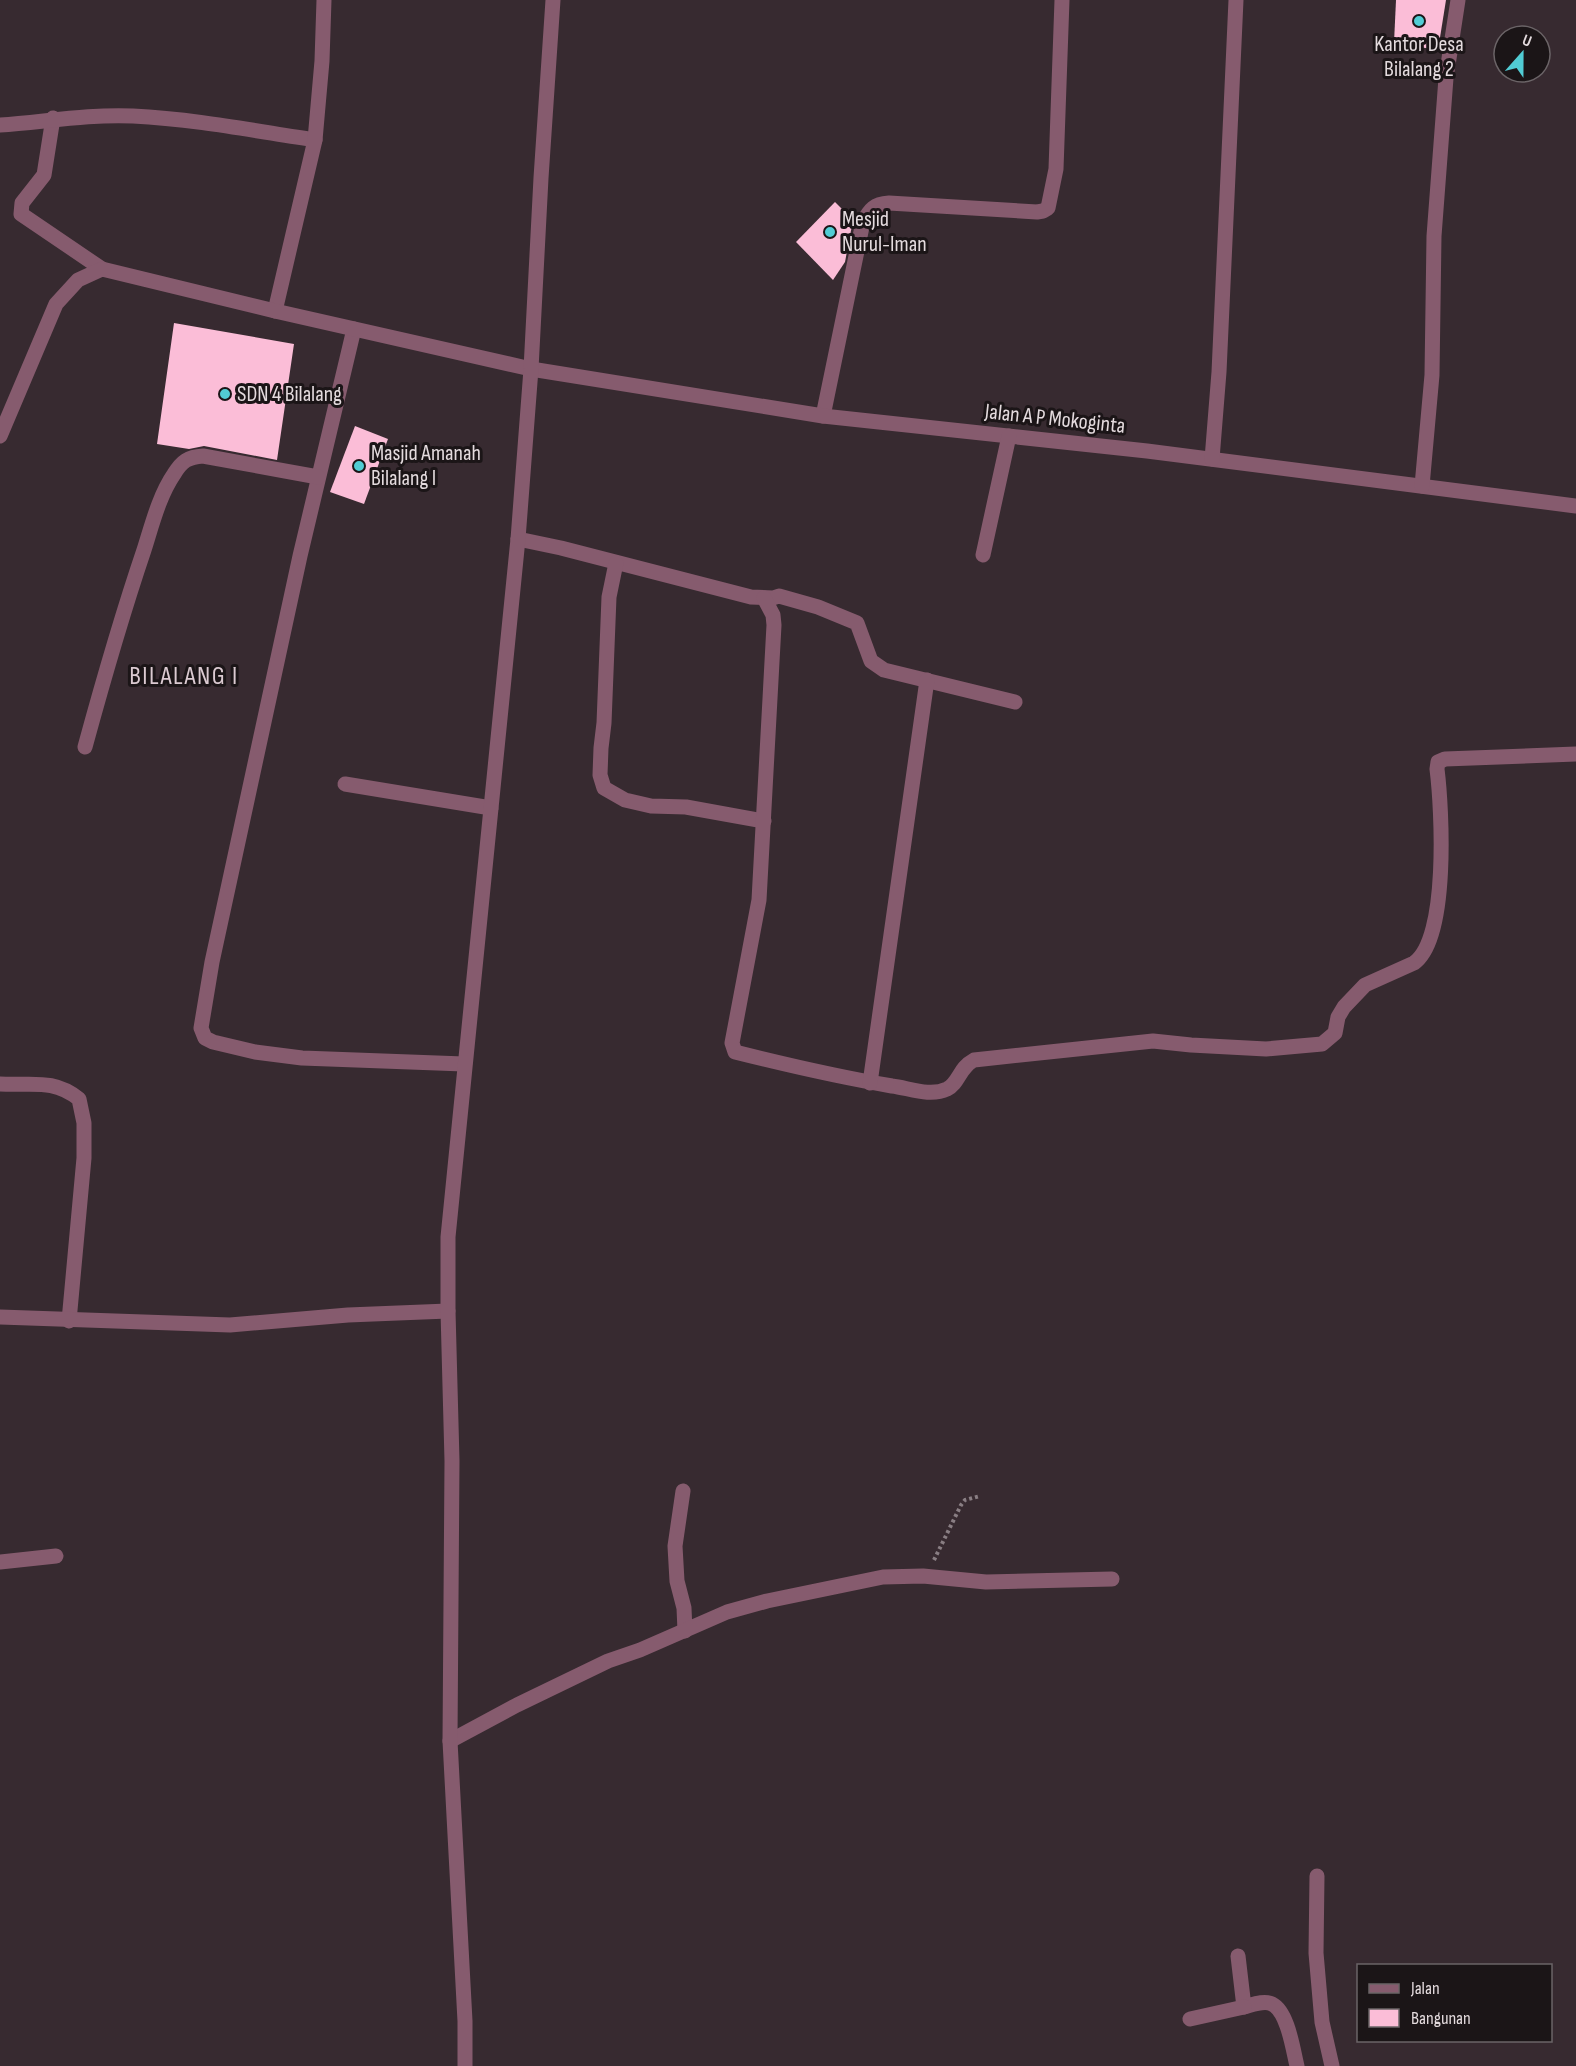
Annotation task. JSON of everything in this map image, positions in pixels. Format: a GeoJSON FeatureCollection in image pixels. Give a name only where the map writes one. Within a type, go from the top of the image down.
{"type":"FeatureCollection","features":[{"type":"Feature","properties":{"kind":"street"},"geometry":{"type":"LineString","coordinates":[[275,311],[315,140],[322,61],[324,0]]}},
{"type":"Feature","properties":{"kind":"street"},"geometry":{"type":"LineString","coordinates":[[465,2066],[465,2021],[450,1741],[452,1461],[448,1237],[518,539],[531,369],[553,0]]}},
{"type":"Feature","properties":{"kind":"street"},"geometry":{"type":"LineString","coordinates":[[823,416],[864,222],[870,209],[879,203],[1037,212],[1048,208],[1056,169],[1062,0]]}},
{"type":"Feature","properties":{"kind":"street"},"geometry":{"type":"LineString","coordinates":[[1212,459],[1220,372],[1236,0]]}},
{"type":"Feature","properties":{"kind":"street"},"geometry":{"type":"LineString","coordinates":[[1422,486],[1432,375],[1435,213],[1446,78],[1458,0]]}},
{"type":"Feature","properties":{"kind":"street"},"geometry":{"type":"LineString","coordinates":[[0,125],[53,118],[132,116],[202,123],[315,140]]}},
{"type":"Feature","properties":{"kind":"street"},"geometry":{"type":"LineString","coordinates":[[53,118],[44,176],[22,203],[21,214],[102,269]]}},
{"type":"Feature","properties":{"kind":"street"},"geometry":{"type":"LineString","coordinates":[[0,436],[56,304],[78,280],[102,269]]}},
{"type":"Feature","properties":{"kind":"street","name":"Jalan A P Mokoginta"},"geometry":{"type":"LineString","coordinates":[[102,269],[531,369],[823,416],[1212,459],[1576,506]]}},
{"type":"Feature","properties":{"kind":"street"},"geometry":{"type":"LineString","coordinates":[[354,329],[297,567],[212,962],[202,1018],[202,1032],[205,1038],[227,1047],[290,1056],[464,1064]]}},
{"type":"Feature","properties":{"kind":"street"},"geometry":{"type":"LineString","coordinates":[[982,555],[1008,436]]}},
{"type":"Feature","properties":{"kind":"street"},"geometry":{"type":"LineString","coordinates":[[85,747],[117,631],[159,506],[173,475],[183,463],[189,457],[203,456],[318,477]]}},
{"type":"Feature","properties":{"kind":"street"},"geometry":{"type":"LineString","coordinates":[[518,539],[751,597],[779,596],[818,606],[857,623],[871,662],[884,670],[1014,702]]}},
{"type":"Feature","properties":{"kind":"street"},"geometry":{"type":"LineString","coordinates":[[616,563],[609,597],[600,775],[604,788],[625,800],[651,806],[686,807],[764,821]]}},
{"type":"Feature","properties":{"kind":"street"},"geometry":{"type":"LineString","coordinates":[[764,598],[774,615],[774,624],[759,907],[732,1043],[733,1049],[735,1052],[870,1083],[938,1092],[948,1089],[965,1065],[974,1060],[1153,1041],[1266,1049],[1322,1044],[1335,1033],[1338,1017],[1365,985],[1414,963],[1422,958],[1428,946],[1439,898],[1441,844],[1438,762],[1445,759],[1576,754]]}},
{"type":"Feature","properties":{"kind":"street"},"geometry":{"type":"LineString","coordinates":[[870,1083],[927,680]]}},
{"type":"Feature","properties":{"kind":"street"},"geometry":{"type":"LineString","coordinates":[[345,784],[491,808]]}},
{"type":"Feature","properties":{"kind":"street"},"geometry":{"type":"LineString","coordinates":[[0,1084],[57,1085],[80,1099],[84,1123],[84,1158],[69,1321]]}},
{"type":"Feature","properties":{"kind":"street"},"geometry":{"type":"LineString","coordinates":[[0,1317],[230,1325],[348,1315],[448,1311]]}},
{"type":"Feature","properties":{"kind":"street"},"geometry":{"type":"LineString","coordinates":[[682,1491],[675,1546],[677,1581],[684,1608],[685,1631]]}},
{"type":"Feature","properties":{"kind":"street"},"geometry":{"type":"LineString","coordinates":[[0,1562],[56,1556]]}},
{"type":"Feature","properties":{"kind":"street"},"geometry":{"type":"LineString","coordinates":[[450,1741],[577,1676],[727,1612],[767,1601],[883,1577],[923,1576],[986,1582],[1112,1579]]}},
{"type":"Feature","properties":{"kind":"street"},"geometry":{"type":"LineString","coordinates":[[1317,1876],[1316,1953],[1322,2022],[1332,2066]]}},
{"type":"Feature","properties":{"kind":"street"},"geometry":{"type":"LineString","coordinates":[[1238,1956],[1244,2007]]}},
{"type":"Feature","properties":{"kind":"street"},"geometry":{"type":"LineString","coordinates":[[1190,2019],[1262,2002],[1271,2003],[1285,2020],[1297,2066]]}},
{"type":"Feature","properties":{"kind":"path"},"geometry":{"type":"LineString","coordinates":[[923,1576],[947,1536],[961,1505],[965,1500],[980,1496]]}},
{"type":"Feature","properties":{"kind":"building","name":"Kantor Desa Bilalang 2"},"geometry":{"type":"Polygon","coordinates":[[[1396,0],[1446,0],[1438,50],[1394,43],[1396,0]]]}},
{"type":"Feature","properties":{"kind":"building","name":"Mesjid Nurul-Iman"},"geometry":{"type":"Polygon","coordinates":[[[835,202],[853,220],[845,262],[833,280],[796,242],[835,202]]]}},
{"type":"Feature","properties":{"kind":"building","name":"SDN 4 Bilalang"},"geometry":{"type":"Polygon","coordinates":[[[174,323],[294,344],[277,460],[204,446],[189,449],[157,444],[174,323]]]}},
{"type":"Feature","properties":{"kind":"building","name":"Masjid Amanah Bilalang I"},"geometry":{"type":"Polygon","coordinates":[[[355,426],[388,439],[364,504],[330,492],[355,426]]]}},
{"type":"Feature","properties":{"kind":"place","name":"Kantor Desa Bilalang 2"},"geometry":{"type":"Point","coordinates":[1419,21]}},
{"type":"Feature","properties":{"kind":"place","name":"Mesjid Nurul-Iman"},"geometry":{"type":"Point","coordinates":[830,232]}},
{"type":"Feature","properties":{"kind":"place","name":"SDN 4 Bilalang"},"geometry":{"type":"Point","coordinates":[225,394]}},
{"type":"Feature","properties":{"kind":"place","name":"Masjid Amanah Bilalang I"},"geometry":{"type":"Point","coordinates":[359,466]}},
{"type":"Feature","properties":{"kind":"district","name":"BILALANG I"},"geometry":{"type":"Point","coordinates":[184,676]}}]}
